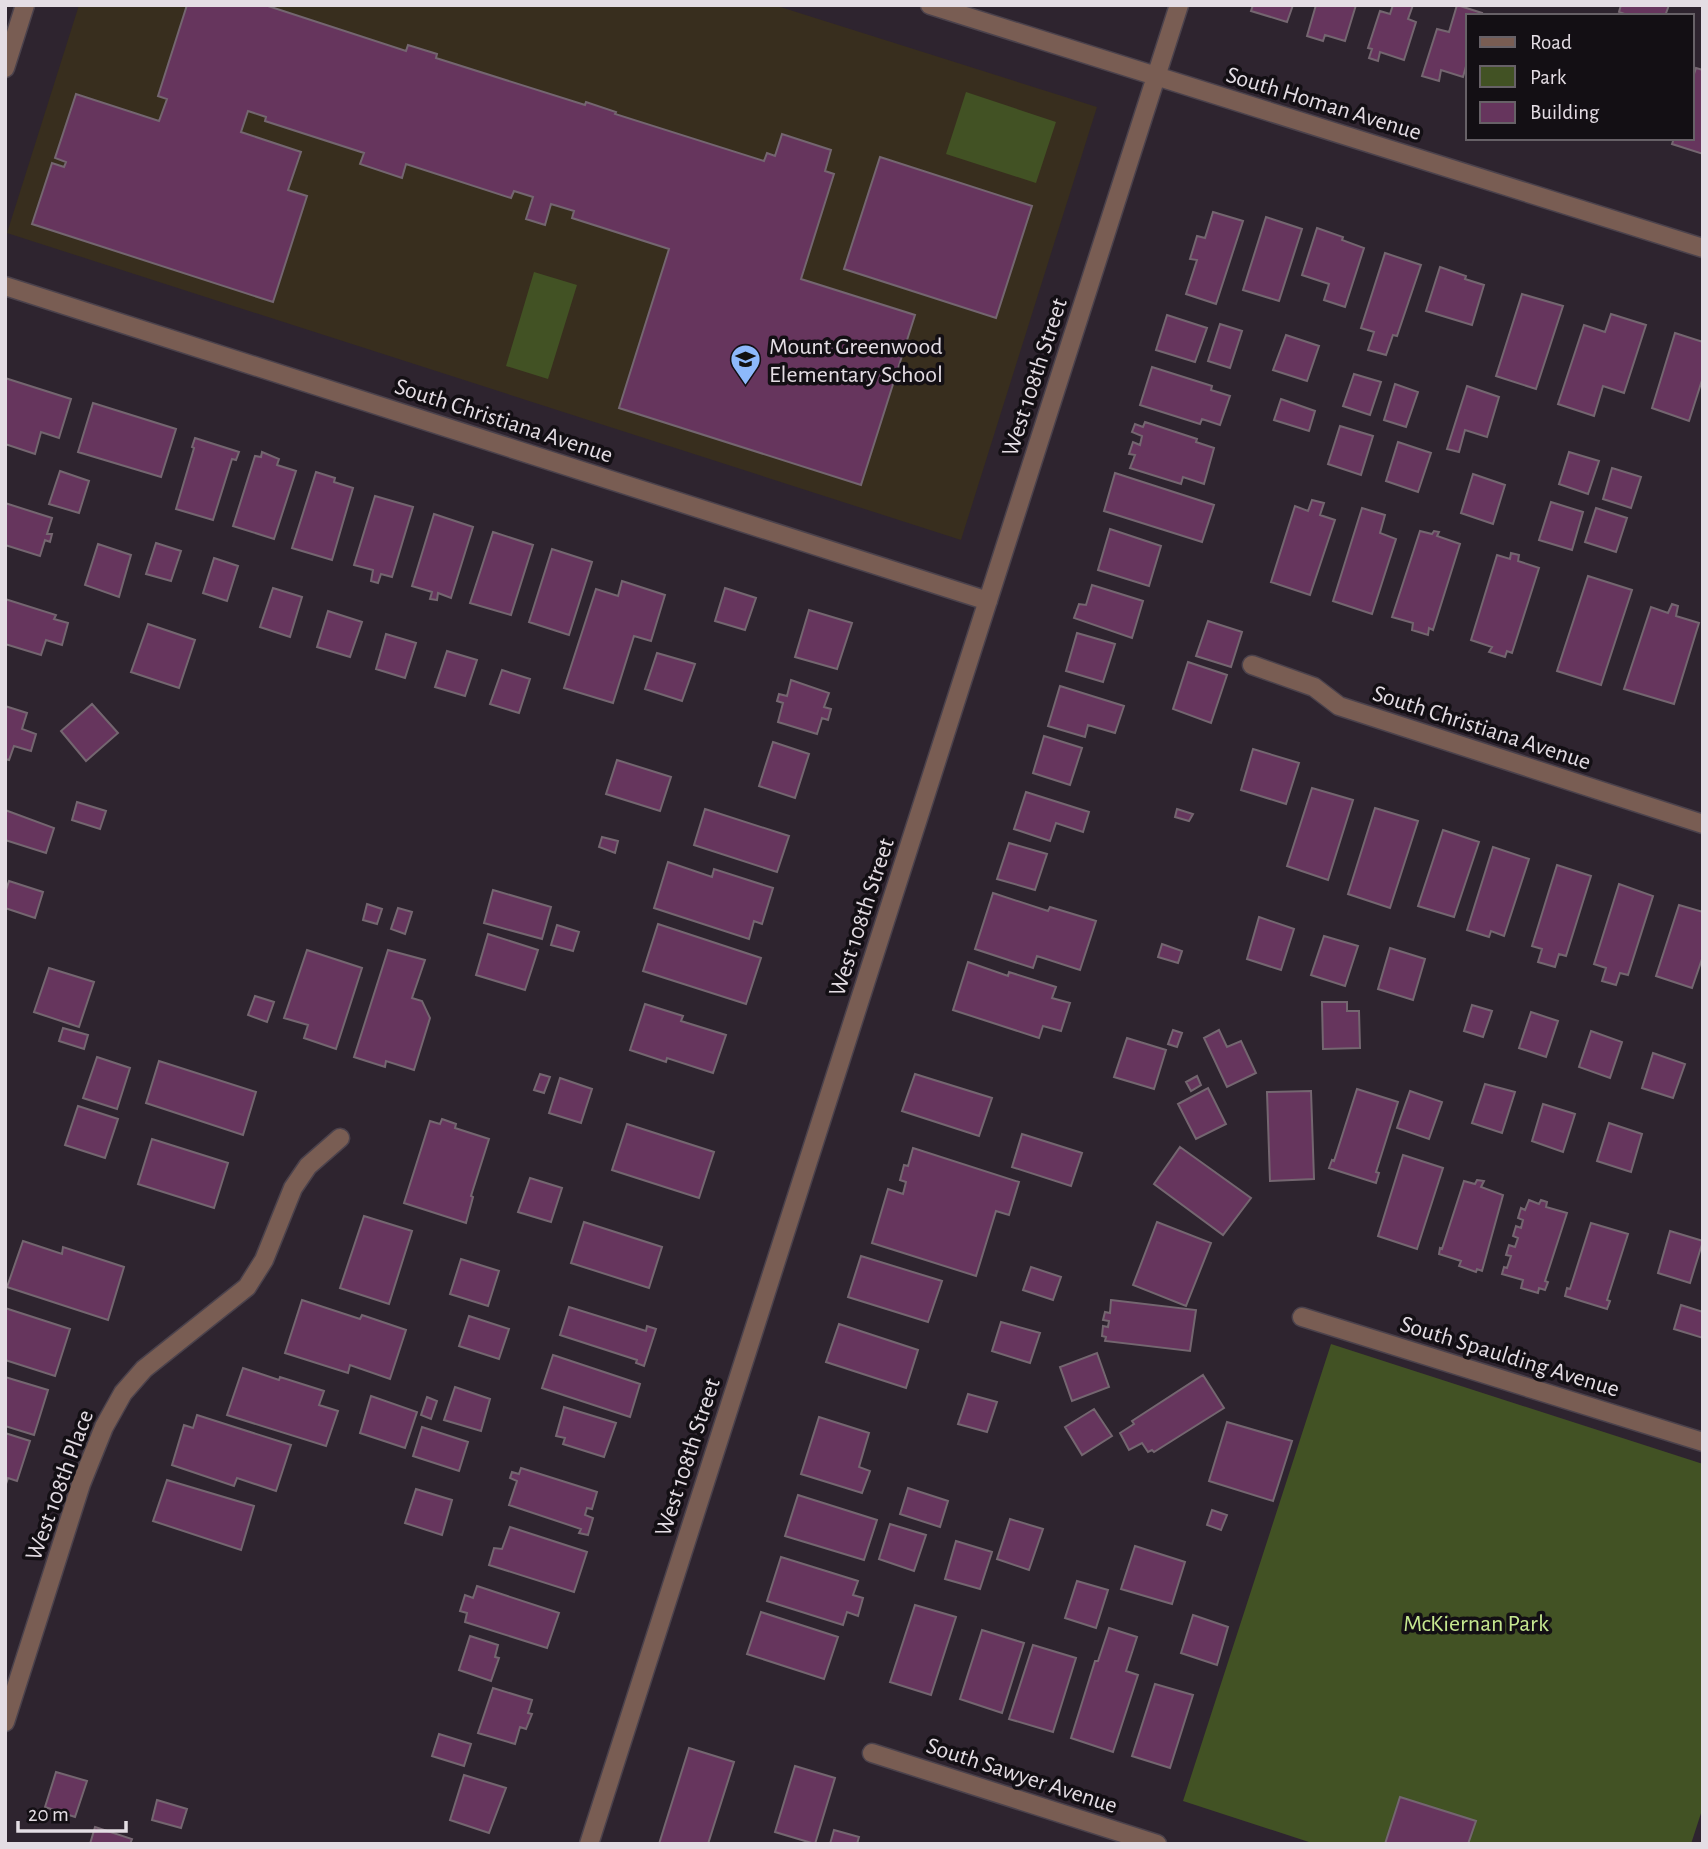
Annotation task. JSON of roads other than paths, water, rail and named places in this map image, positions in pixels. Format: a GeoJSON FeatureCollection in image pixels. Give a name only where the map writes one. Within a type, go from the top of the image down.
{"type":"FeatureCollection","features":[{"type":"Feature","properties":{"kind":"street"},"geometry":{"type":"LineString","coordinates":[[5,68],[25,5]]}},
{"type":"Feature","properties":{"kind":"street","name":"South Homan Avenue"},"geometry":{"type":"LineString","coordinates":[[930,5],[1703,248]]}},
{"type":"Feature","properties":{"kind":"street","name":"West 108th Street"},"geometry":{"type":"LineString","coordinates":[[589,1844],[1179,5]]}},
{"type":"Feature","properties":{"kind":"street","name":"South Christiana Avenue"},"geometry":{"type":"LineString","coordinates":[[5,286],[988,601]]}},
{"type":"Feature","properties":{"kind":"street","name":"South Christiana Avenue"},"geometry":{"type":"LineString","coordinates":[[1252,665],[1314,687],[1339,706],[1703,824]]}},
{"type":"Feature","properties":{"kind":"street","name":"West 108th Place"},"geometry":{"type":"LineString","coordinates":[[5,1722],[81,1484],[104,1427],[123,1393],[144,1369],[247,1287],[264,1260],[293,1188],[308,1166],[340,1138]]}},
{"type":"Feature","properties":{"kind":"street","name":"South Spaulding Avenue"},"geometry":{"type":"LineString","coordinates":[[1302,1317],[1703,1442]]}},
{"type":"Feature","properties":{"kind":"street","name":"South Sawyer Avenue"},"geometry":{"type":"LineString","coordinates":[[872,1753],[1157,1844]]}},
{"type":"Feature","properties":{"kind":"place","name":"Mount Greenwood Elementary School"},"geometry":{"type":"Point","coordinates":[746,387]}},
{"type":"Feature","properties":{"kind":"park label","name":"McKiernan Park"},"geometry":{"type":"Point","coordinates":[1476,1623]}}]}
